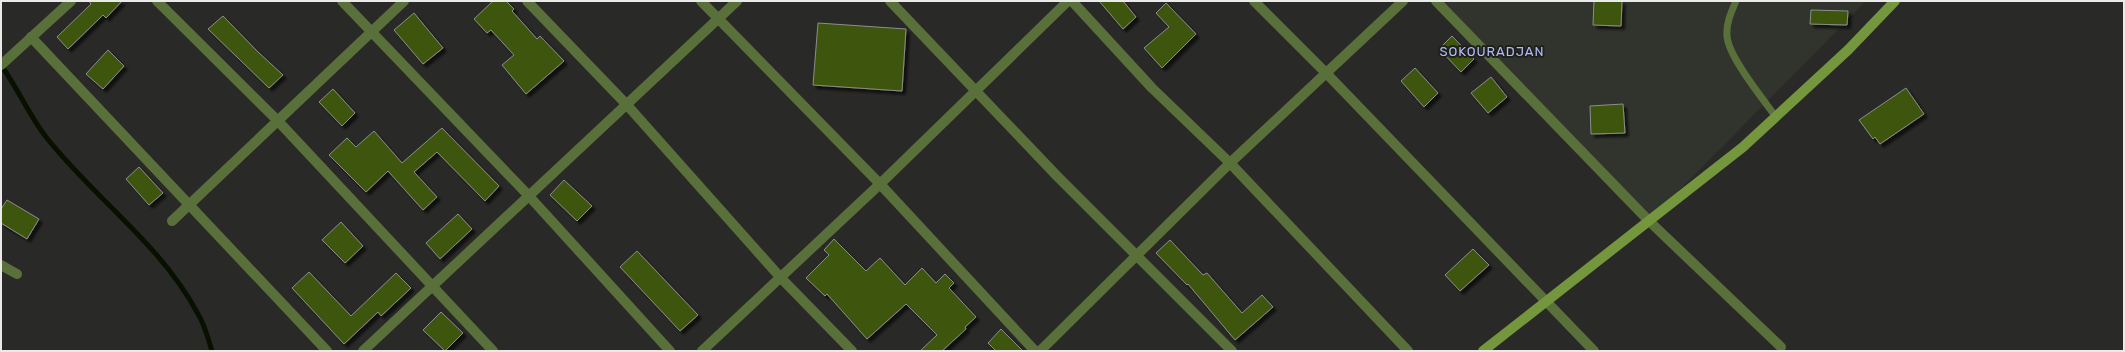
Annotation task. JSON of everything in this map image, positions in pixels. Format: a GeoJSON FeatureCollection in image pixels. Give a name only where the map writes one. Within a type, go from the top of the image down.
{"type":"FeatureCollection","features":[{"type":"Feature","properties":{"kind":"main road"},"geometry":{"type":"LineString","coordinates":[[1484,351],[1743,147],[1848,50],[1895,1]]}},
{"type":"Feature","properties":{"kind":"street"},"geometry":{"type":"LineString","coordinates":[[1,65],[71,1]]}},
{"type":"Feature","properties":{"kind":"street"},"geometry":{"type":"LineString","coordinates":[[157,1],[278,121],[433,285],[493,351]]}},
{"type":"Feature","properties":{"kind":"street"},"geometry":{"type":"LineString","coordinates":[[342,1],[528,195],[670,351]]}},
{"type":"Feature","properties":{"kind":"street"},"geometry":{"type":"LineString","coordinates":[[172,221],[404,1]]}},
{"type":"Feature","properties":{"kind":"street"},"geometry":{"type":"LineString","coordinates":[[527,1],[627,105],[781,278],[852,351]]}},
{"type":"Feature","properties":{"kind":"street"},"geometry":{"type":"LineString","coordinates":[[701,1],[880,184],[1035,351]]}},
{"type":"Feature","properties":{"kind":"street"},"geometry":{"type":"LineString","coordinates":[[363,351],[737,1]]}},
{"type":"Feature","properties":{"kind":"street"},"geometry":{"type":"LineString","coordinates":[[890,1],[975,92],[1232,351]]}},
{"type":"Feature","properties":{"kind":"street"},"geometry":{"type":"LineString","coordinates":[[702,351],[880,184],[1068,1]]}},
{"type":"Feature","properties":{"kind":"street"},"geometry":{"type":"LineString","coordinates":[[1072,1],[1152,88],[1230,163],[1408,351]]}},
{"type":"Feature","properties":{"kind":"street"},"geometry":{"type":"LineString","coordinates":[[1254,1],[1327,74],[1594,351]]}},
{"type":"Feature","properties":{"kind":"street"},"geometry":{"type":"LineString","coordinates":[[1040,351],[1230,163],[1327,74],[1403,1]]}},
{"type":"Feature","properties":{"kind":"street"},"geometry":{"type":"LineString","coordinates":[[1436,1],[1649,221],[1782,348]]}},
{"type":"Feature","properties":{"kind":"street"},"geometry":{"type":"LineString","coordinates":[[31,37],[327,351]]}},
{"type":"Feature","properties":{"kind":"street"},"geometry":{"type":"LineString","coordinates":[[1,264],[17,274]]}},
{"type":"Feature","properties":{"kind":"lane"},"geometry":{"type":"LineString","coordinates":[[1736,1],[1728,20],[1727,37],[1730,50],[1776,117]]}},
{"type":"Feature","properties":{"kind":"shaded area"},"geometry":{"type":"Polygon","coordinates":[[[1442,1],[1866,1],[1649,221],[1442,1]]]}},
{"type":"Feature","properties":{"kind":"building"},"geometry":{"type":"Polygon","coordinates":[[[89,1],[122,1],[106,18],[103,15],[68,49],[57,37],[91,4],[89,1]]]}},
{"type":"Feature","properties":{"kind":"building"},"geometry":{"type":"Polygon","coordinates":[[[493,1],[506,1],[514,9],[512,11],[537,39],[540,36],[564,61],[526,94],[502,65],[514,55],[491,30],[487,33],[474,19],[493,1]]]}},
{"type":"Feature","properties":{"kind":"building"},"geometry":{"type":"Polygon","coordinates":[[[1099,1],[1123,1],[1136,17],[1123,29],[1099,1]]]}},
{"type":"Feature","properties":{"kind":"building"},"geometry":{"type":"Polygon","coordinates":[[[1594,1],[1622,1],[1621,26],[1593,25],[1594,1]]]}},
{"type":"Feature","properties":{"kind":"building"},"geometry":{"type":"Polygon","coordinates":[[[1166,3],[1196,34],[1162,68],[1144,48],[1169,27],[1156,13],[1166,3]]]}},
{"type":"Feature","properties":{"kind":"building"},"geometry":{"type":"Polygon","coordinates":[[[1811,10],[1848,11],[1847,25],[1810,24],[1811,10]]]}},
{"type":"Feature","properties":{"kind":"building"},"geometry":{"type":"Polygon","coordinates":[[[414,13],[443,48],[423,64],[394,30],[414,13]]]}},
{"type":"Feature","properties":{"kind":"building"},"geometry":{"type":"Polygon","coordinates":[[[223,16],[283,75],[269,88],[208,29],[223,16]]]}},
{"type":"Feature","properties":{"kind":"building"},"geometry":{"type":"Polygon","coordinates":[[[818,23],[906,29],[902,91],[813,85],[818,23]]]}},
{"type":"Feature","properties":{"kind":"building"},"geometry":{"type":"Polygon","coordinates":[[[1452,36],[1474,59],[1461,72],[1439,49],[1452,36]]]}},
{"type":"Feature","properties":{"kind":"building"},"geometry":{"type":"Polygon","coordinates":[[[108,50],[124,66],[103,89],[86,74],[108,50]]]}},
{"type":"Feature","properties":{"kind":"building"},"geometry":{"type":"Polygon","coordinates":[[[1415,68],[1438,93],[1424,107],[1401,81],[1415,68]]]}},
{"type":"Feature","properties":{"kind":"building"},"geometry":{"type":"Polygon","coordinates":[[[1491,77],[1507,97],[1488,113],[1471,93],[1491,77]]]}},
{"type":"Feature","properties":{"kind":"building"},"geometry":{"type":"Polygon","coordinates":[[[1906,88],[1924,114],[1880,144],[1875,137],[1873,139],[1859,120],[1906,88]]]}},
{"type":"Feature","properties":{"kind":"building"},"geometry":{"type":"Polygon","coordinates":[[[333,89],[355,113],[342,126],[319,102],[333,89]]]}},
{"type":"Feature","properties":{"kind":"building"},"geometry":{"type":"Polygon","coordinates":[[[1623,104],[1625,133],[1591,134],[1590,106],[1623,104]]]}},
{"type":"Feature","properties":{"kind":"building"},"geometry":{"type":"Polygon","coordinates":[[[442,128],[499,186],[485,201],[437,152],[414,172],[437,197],[423,210],[388,171],[366,192],[329,155],[347,138],[356,147],[374,131],[402,163],[442,128]]]}},
{"type":"Feature","properties":{"kind":"building"},"geometry":{"type":"Polygon","coordinates":[[[139,167],[163,193],[149,205],[126,179],[139,167]]]}},
{"type":"Feature","properties":{"kind":"building"},"geometry":{"type":"Polygon","coordinates":[[[564,180],[592,206],[577,221],[550,195],[564,180]]]}},
{"type":"Feature","properties":{"kind":"building"},"geometry":{"type":"Polygon","coordinates":[[[7,200],[39,219],[27,239],[1,223],[1,209],[7,200]]]}},
{"type":"Feature","properties":{"kind":"building"},"geometry":{"type":"Polygon","coordinates":[[[458,214],[472,229],[440,259],[426,243],[458,214]]]}},
{"type":"Feature","properties":{"kind":"building"},"geometry":{"type":"Polygon","coordinates":[[[341,222],[363,246],[345,263],[322,240],[341,222]]]}},
{"type":"Feature","properties":{"kind":"building"},"geometry":{"type":"Polygon","coordinates":[[[834,239],[866,271],[880,258],[905,285],[922,268],[936,283],[945,274],[954,283],[949,288],[976,317],[965,327],[966,329],[942,351],[920,351],[937,335],[906,304],[867,339],[827,294],[825,296],[806,278],[829,255],[824,250],[834,239]]]}},
{"type":"Feature","properties":{"kind":"building"},"geometry":{"type":"Polygon","coordinates":[[[1170,240],[1203,275],[1207,273],[1242,313],[1262,295],[1273,307],[1235,340],[1188,284],[1187,285],[1156,253],[1170,240]]]}},
{"type":"Feature","properties":{"kind":"building"},"geometry":{"type":"Polygon","coordinates":[[[1473,249],[1489,265],[1460,291],[1445,275],[1473,249]]]}},
{"type":"Feature","properties":{"kind":"building"},"geometry":{"type":"Polygon","coordinates":[[[637,251],[698,315],[680,331],[620,267],[637,251]]]}},
{"type":"Feature","properties":{"kind":"building"},"geometry":{"type":"Polygon","coordinates":[[[309,272],[351,316],[396,273],[411,288],[381,316],[378,312],[344,344],[292,288],[309,272]]]}},
{"type":"Feature","properties":{"kind":"building"},"geometry":{"type":"Polygon","coordinates":[[[441,312],[463,333],[445,351],[423,330],[441,312]]]}},
{"type":"Feature","properties":{"kind":"building"},"geometry":{"type":"Polygon","coordinates":[[[1001,329],[1023,351],[996,351],[988,343],[1001,329]]]}},
{"type":"Feature","properties":{"kind":"waterway"},"geometry":{"type":"LineString","coordinates":[[1,65],[46,137],[85,181],[146,243],[183,289],[203,323],[212,351]]}},
{"type":"Feature","properties":{"kind":"district","name":"SOKOURADJAN"},"geometry":{"type":"Point","coordinates":[1492,51]}}]}
